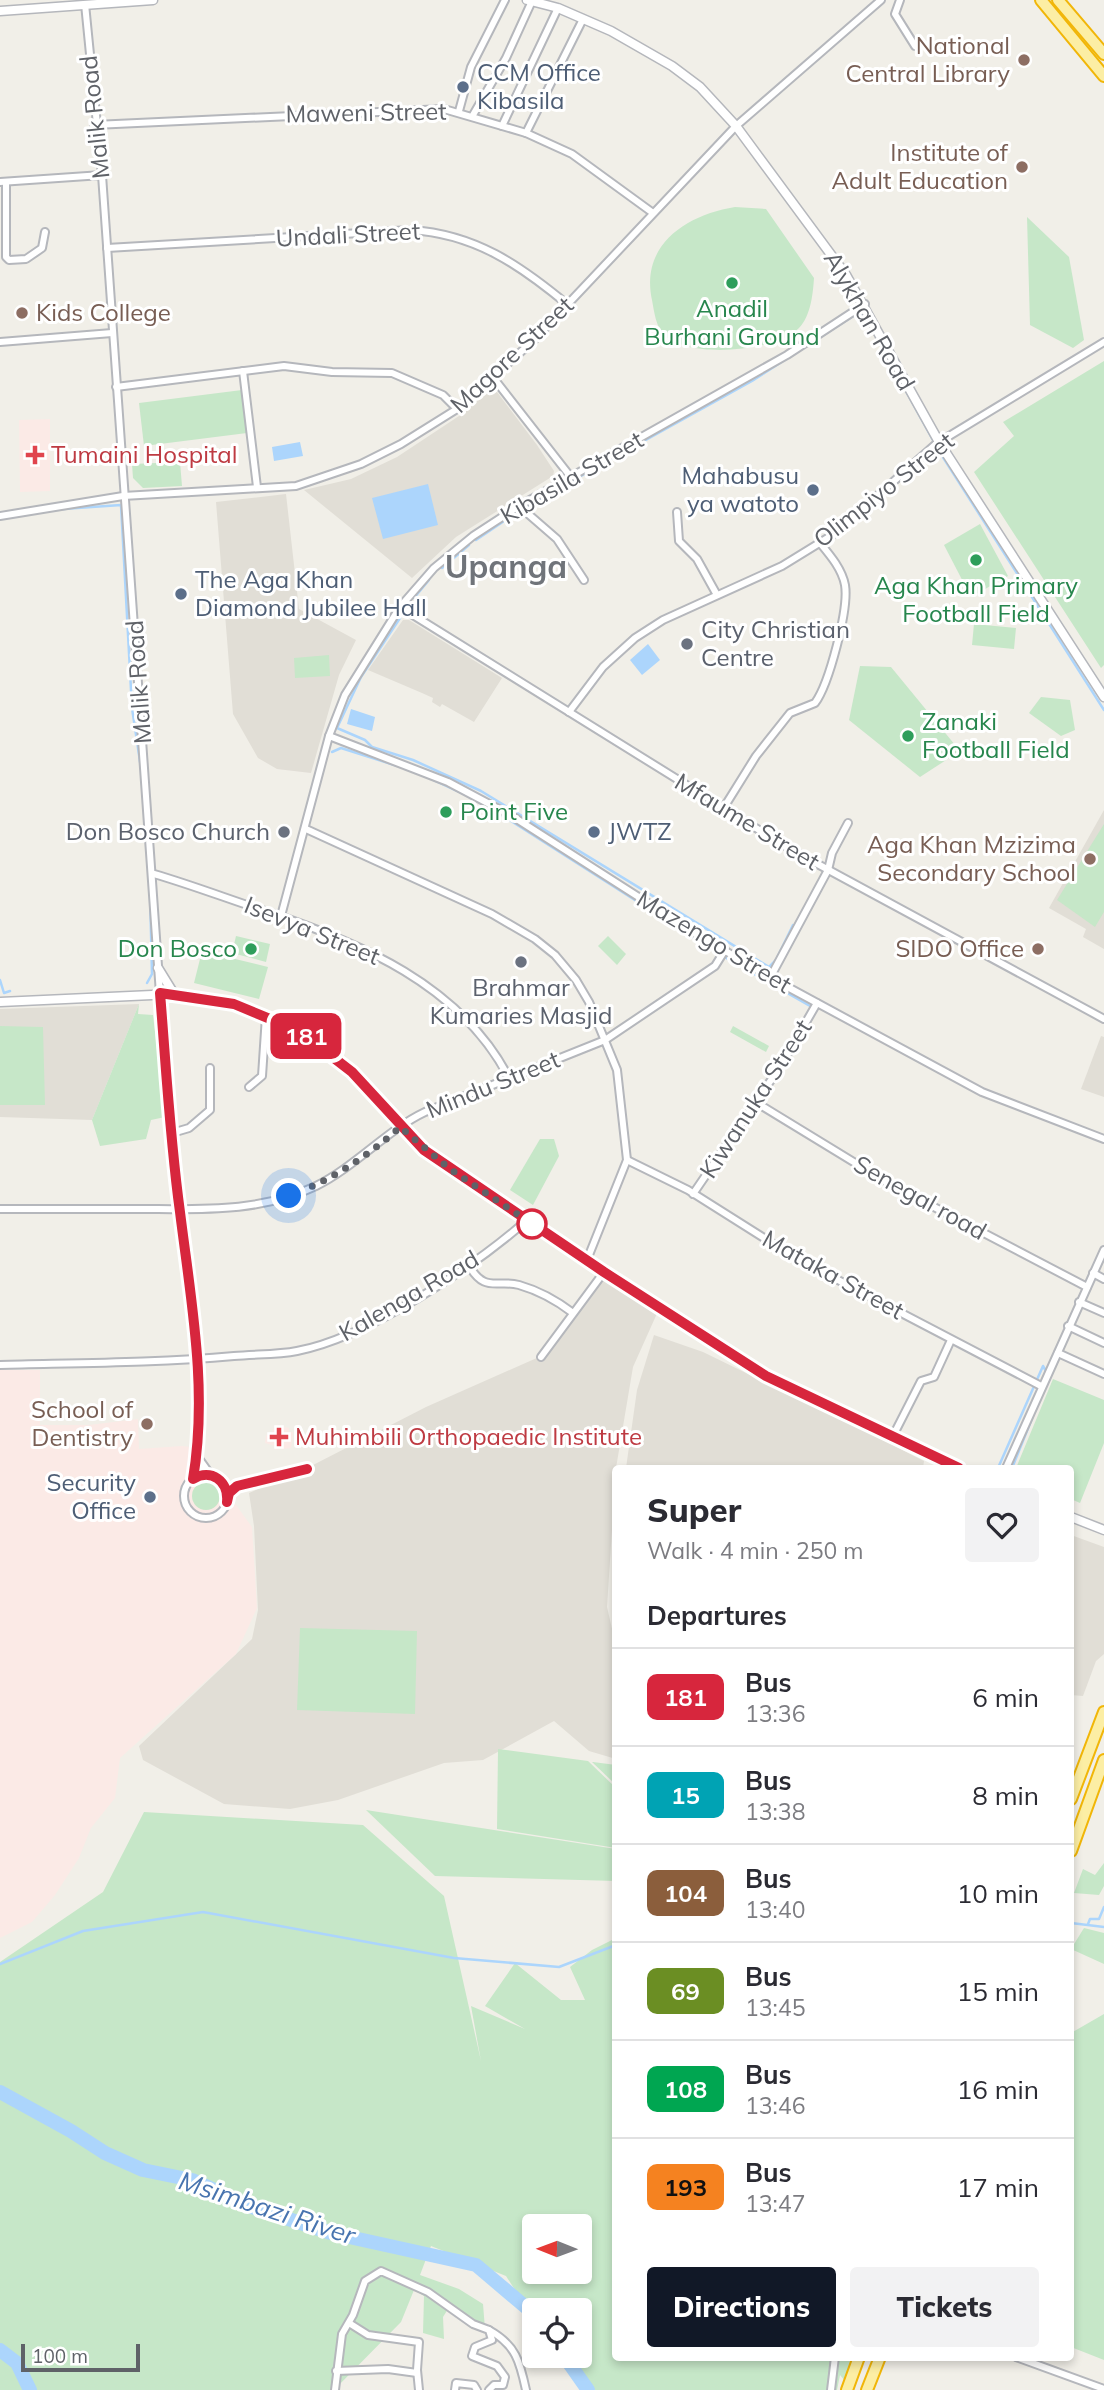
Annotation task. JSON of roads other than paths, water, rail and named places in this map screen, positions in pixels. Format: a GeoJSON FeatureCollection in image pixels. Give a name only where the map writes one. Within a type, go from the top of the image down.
{"type":"FeatureCollection","features":[{"type":"Feature","properties":{"kind":"highway"},"geometry":{"type":"LineString","coordinates":[[1056,0],[1104,54]]}},
{"type":"Feature","properties":{"kind":"highway"},"geometry":{"type":"LineString","coordinates":[[1043,4],[1104,76]]}},
{"type":"Feature","properties":{"kind":"highway"},"geometry":{"type":"LineString","coordinates":[[1074,1791],[1104,1712]]}},
{"type":"Feature","properties":{"kind":"highway"},"geometry":{"type":"LineString","coordinates":[[1074,1843],[1104,1760]]}},
{"type":"Feature","properties":{"kind":"highway"},"geometry":{"type":"LineString","coordinates":[[847,2390],[858,2361]]}},
{"type":"Feature","properties":{"kind":"highway"},"geometry":{"type":"LineString","coordinates":[[867,2390],[878,2361]]}},
{"type":"Feature","properties":{"kind":"street"},"geometry":{"type":"LineString","coordinates":[[0,11],[22,5],[153,0]]}},
{"type":"Feature","properties":{"kind":"street"},"geometry":{"type":"LineString","coordinates":[[459,111],[471,66],[505,0]]}},
{"type":"Feature","properties":{"kind":"street","name":"Magore Street"},"geometry":{"type":"LineString","coordinates":[[0,516],[123,496],[296,486],[361,464],[401,444],[457,409],[568,305],[736,126],[881,0]]}},
{"type":"Feature","properties":{"kind":"street"},"geometry":{"type":"LineString","coordinates":[[900,0],[895,14],[915,46]]}},
{"type":"Feature","properties":{"kind":"street"},"geometry":{"type":"LineString","coordinates":[[1043,4],[1056,0]]}},
{"type":"Feature","properties":{"kind":"street"},"geometry":{"type":"LineString","coordinates":[[473,115],[506,58],[529,1]]}},
{"type":"Feature","properties":{"kind":"street","name":"Alykhan Road"},"geometry":{"type":"LineString","coordinates":[[529,1],[558,8],[611,31],[681,73],[715,101],[736,126],[865,304],[939,442],[1104,697]]}},
{"type":"Feature","properties":{"kind":"street","name":"Malik Road"},"geometry":{"type":"LineString","coordinates":[[82,3],[94,125],[102,175],[123,496],[138,659],[148,844],[154,874],[158,968],[172,1133],[199,1359],[197,1456],[193,1479]]}},
{"type":"Feature","properties":{"kind":"street"},"geometry":{"type":"LineString","coordinates":[[502,126],[558,8]]}},
{"type":"Feature","properties":{"kind":"street"},"geometry":{"type":"LineString","coordinates":[[526,133],[583,19]]}},
{"type":"Feature","properties":{"kind":"street","name":"Maweni Street"},"geometry":{"type":"LineString","coordinates":[[94,125],[444,108],[526,133],[583,161],[653,213]]}},
{"type":"Feature","properties":{"kind":"street"},"geometry":{"type":"LineString","coordinates":[[46,232],[42,248],[26,259],[9,260],[6,257],[3,182],[102,175]]}},
{"type":"Feature","properties":{"kind":"street","name":"Undali Street"},"geometry":{"type":"LineString","coordinates":[[107,248],[411,230],[439,232],[471,241],[506,258],[528,271],[568,305]]}},
{"type":"Feature","properties":{"kind":"street","name":"Kibasila Street"},"geometry":{"type":"LineString","coordinates":[[281,916],[329,736],[345,695],[400,607],[434,568],[473,536],[519,506],[739,383],[865,304]]}},
{"type":"Feature","properties":{"kind":"street"},"geometry":{"type":"LineString","coordinates":[[0,342],[112,333]]}},
{"type":"Feature","properties":{"kind":"street","name":"Olimpiyo Street"},"geometry":{"type":"LineString","coordinates":[[569,712],[603,667],[635,638],[663,620],[782,566],[820,543],[861,512],[939,442],[1104,342]]}},
{"type":"Feature","properties":{"kind":"street"},"geometry":{"type":"LineString","coordinates":[[116,387],[284,366],[332,372],[392,373],[443,395],[457,409]]}},
{"type":"Feature","properties":{"kind":"street"},"geometry":{"type":"LineString","coordinates":[[243,371],[257,487]]}},
{"type":"Feature","properties":{"kind":"street"},"geometry":{"type":"LineString","coordinates":[[492,376],[570,476]]}},
{"type":"Feature","properties":{"kind":"street"},"geometry":{"type":"LineString","coordinates":[[519,506],[557,539],[584,580]]}},
{"type":"Feature","properties":{"kind":"street"},"geometry":{"type":"LineString","coordinates":[[677,512],[679,541],[697,559],[717,595]]}},
{"type":"Feature","properties":{"kind":"street"},"geometry":{"type":"LineString","coordinates":[[723,809],[761,749],[795,709],[815,703],[822,688],[841,620],[845,589],[839,570],[820,543]]}},
{"type":"Feature","properties":{"kind":"street","name":"Mfaume Street"},"geometry":{"type":"LineString","coordinates":[[400,607],[723,809],[828,870],[1104,1018]]}},
{"type":"Feature","properties":{"kind":"street","name":"Mazengo Street"},"geometry":{"type":"LineString","coordinates":[[329,736],[427,773],[512,816],[698,935],[817,1003],[982,1091],[1104,1139]]}},
{"type":"Feature","properties":{"kind":"street"},"geometry":{"type":"LineString","coordinates":[[771,976],[828,870],[832,853],[848,823]]}},
{"type":"Feature","properties":{"kind":"street"},"geometry":{"type":"LineString","coordinates":[[306,829],[468,903],[535,939],[555,955],[576,980],[605,1040],[622,1097],[627,1160],[587,1260]]}},
{"type":"Feature","properties":{"kind":"street","name":"Isevya Street"},"geometry":{"type":"LineString","coordinates":[[154,874],[304,922],[349,942],[429,987],[480,1032],[509,1078]]}},
{"type":"Feature","properties":{"kind":"street","name":"Mindu Street"},"geometry":{"type":"LineString","coordinates":[[0,1209],[179,1209],[270,1203],[315,1186],[365,1157],[400,1127],[425,1112],[605,1040],[715,966],[725,950]]}},
{"type":"Feature","properties":{"kind":"street"},"geometry":{"type":"LineString","coordinates":[[158,968],[174,994]]}},
{"type":"Feature","properties":{"kind":"street"},"geometry":{"type":"LineString","coordinates":[[0,1002],[174,994],[234,1004],[299,1031],[352,1072],[400,1127],[450,1169],[604,1272],[766,1376],[953,1465]]}},
{"type":"Feature","properties":{"kind":"street","name":"Kiwanuka Street"},"geometry":{"type":"LineString","coordinates":[[694,1194],[757,1102],[817,1003]]}},
{"type":"Feature","properties":{"kind":"street"},"geometry":{"type":"LineString","coordinates":[[249,1087],[262,1076],[266,1016]]}},
{"type":"Feature","properties":{"kind":"street"},"geometry":{"type":"LineString","coordinates":[[172,1133],[189,1128],[210,1110],[210,1068]]}},
{"type":"Feature","properties":{"kind":"street","name":"Senegal road"},"geometry":{"type":"LineString","coordinates":[[757,1102],[888,1183],[1087,1287]]}},
{"type":"Feature","properties":{"kind":"street","name":"Mataka Street"},"geometry":{"type":"LineString","coordinates":[[627,1160],[694,1194],[793,1257],[1041,1386]]}},
{"type":"Feature","properties":{"kind":"street","name":"Kalenga Road"},"geometry":{"type":"LineString","coordinates":[[0,1365],[199,1359],[297,1351],[336,1340],[383,1317],[499,1245],[527,1220]]}},
{"type":"Feature","properties":{"kind":"street"},"geometry":{"type":"LineString","coordinates":[[1007,1465],[1104,1250]]}},
{"type":"Feature","properties":{"kind":"street"},"geometry":{"type":"LineString","coordinates":[[468,1264],[474,1273],[491,1285],[512,1284],[540,1292],[573,1313]]}},
{"type":"Feature","properties":{"kind":"street"},"geometry":{"type":"LineString","coordinates":[[541,1357],[604,1272]]}},
{"type":"Feature","properties":{"kind":"street"},"geometry":{"type":"LineString","coordinates":[[1093,1273],[1104,1279]]}},
{"type":"Feature","properties":{"kind":"street"},"geometry":{"type":"LineString","coordinates":[[1079,1301],[1104,1313]]}},
{"type":"Feature","properties":{"kind":"street"},"geometry":{"type":"LineString","coordinates":[[1068,1326],[1104,1343]]}},
{"type":"Feature","properties":{"kind":"street"},"geometry":{"type":"LineString","coordinates":[[895,1432],[921,1381],[934,1377],[951,1340]]}},
{"type":"Feature","properties":{"kind":"street"},"geometry":{"type":"LineString","coordinates":[[1058,1353],[1104,1374]]}},
{"type":"Feature","properties":{"kind":"street"},"geometry":{"type":"LineString","coordinates":[[197,1456],[211,1475],[223,1483],[227,1497],[219,1513],[208,1517],[195,1515],[186,1505],[186,1488],[193,1479],[211,1475]]}},
{"type":"Feature","properties":{"kind":"street"},"geometry":{"type":"LineString","coordinates":[[1074,1518],[1104,1530]]}},
{"type":"Feature","properties":{"kind":"street"},"geometry":{"type":"LineString","coordinates":[[335,2388],[342,2334],[349,2323],[365,2280],[381,2271],[428,2292],[473,2324],[488,2330],[515,2349],[526,2390]]}},
{"type":"Feature","properties":{"kind":"street"},"geometry":{"type":"LineString","coordinates":[[349,2323],[368,2335],[419,2342],[419,2390]]}},
{"type":"Feature","properties":{"kind":"street"},"geometry":{"type":"LineString","coordinates":[[488,2330],[492,2340],[475,2347],[473,2358],[497,2366],[505,2376],[505,2387],[494,2385],[489,2390]]}},
{"type":"Feature","properties":{"kind":"street"},"geometry":{"type":"LineString","coordinates":[[831,2390],[835,2361]]}},
{"type":"Feature","properties":{"kind":"street"},"geometry":{"type":"LineString","coordinates":[[1027,2361],[1104,2389]]}},
{"type":"Feature","properties":{"kind":"street"},"geometry":{"type":"LineString","coordinates":[[336,2371],[388,2369],[417,2372]]}},
{"type":"Feature","properties":{"kind":"street"},"geometry":{"type":"LineString","coordinates":[[455,2390],[456,2383],[474,2385],[477,2390]]}},
{"type":"Feature","properties":{"kind":"water"},"geometry":{"type":"Polygon","coordinates":[[[300,442],[303,456],[274,461],[272,447],[300,442]]]}},
{"type":"Feature","properties":{"kind":"water"},"geometry":{"type":"Polygon","coordinates":[[[428,484],[438,525],[383,539],[372,498],[428,484]]]}},
{"type":"Feature","properties":{"kind":"water"},"geometry":{"type":"Polygon","coordinates":[[[648,644],[660,660],[642,675],[630,660],[648,644]]]}},
{"type":"Feature","properties":{"kind":"water"},"geometry":{"type":"Polygon","coordinates":[[[351,709],[375,717],[372,731],[347,724],[351,709]]]}},
{"type":"Feature","properties":{"kind":"waterway"},"geometry":{"type":"LineString","coordinates":[[17,178],[46,176]]}},
{"type":"Feature","properties":{"kind":"waterway"},"geometry":{"type":"LineString","coordinates":[[527,506],[752,381],[858,313],[866,315]]}},
{"type":"Feature","properties":{"kind":"waterway"},"geometry":{"type":"LineString","coordinates":[[881,346],[939,451],[1104,710]]}},
{"type":"Feature","properties":{"kind":"waterway"},"geometry":{"type":"LineString","coordinates":[[63,509],[121,505],[132,708],[141,768]]}},
{"type":"Feature","properties":{"kind":"waterway"},"geometry":{"type":"LineString","coordinates":[[476,540],[510,517]]}},
{"type":"Feature","properties":{"kind":"waterway"},"geometry":{"type":"LineString","coordinates":[[442,568],[469,545]]}},
{"type":"Feature","properties":{"kind":"waterway"},"geometry":{"type":"LineString","coordinates":[[414,598],[429,580]]}},
{"type":"Feature","properties":{"kind":"waterway"},"geometry":{"type":"LineString","coordinates":[[400,618],[361,677],[337,728],[365,740],[372,747],[413,760],[481,791],[769,967],[776,960],[793,925]]}},
{"type":"Feature","properties":{"kind":"waterway"},"geometry":{"type":"LineString","coordinates":[[332,752],[341,748],[410,770]]}},
{"type":"Feature","properties":{"kind":"waterway"},"geometry":{"type":"LineString","coordinates":[[423,775],[464,794]]}},
{"type":"Feature","properties":{"kind":"waterway"},"geometry":{"type":"LineString","coordinates":[[489,807],[721,955],[810,1006]]}},
{"type":"Feature","properties":{"kind":"waterway"},"geometry":{"type":"LineString","coordinates":[[147,983],[152,974],[150,890]]}},
{"type":"Feature","properties":{"kind":"waterway"},"geometry":{"type":"LineString","coordinates":[[0,980],[4,993],[10,991]]}},
{"type":"Feature","properties":{"kind":"waterway"},"geometry":{"type":"LineString","coordinates":[[999,1465],[1043,1366],[1050,1378],[1046,1387]]}},
{"type":"Feature","properties":{"kind":"waterway"},"geometry":{"type":"LineString","coordinates":[[1013,1465],[1033,1416]]}},
{"type":"Feature","properties":{"kind":"waterway"},"geometry":{"type":"LineString","coordinates":[[1088,1924],[1090,1919],[1099,1919],[1104,1907]]}},
{"type":"Feature","properties":{"kind":"waterway"},"geometry":{"type":"LineString","coordinates":[[0,1964],[83,1931],[203,1912],[454,1958],[559,1967],[612,1947]]}},
{"type":"Feature","properties":{"kind":"waterway"},"geometry":{"type":"LineString","coordinates":[[1074,1923],[1104,1927]]}},
{"type":"Feature","properties":{"kind":"waterway","name":"Msimbazi River"},"geometry":{"type":"LineString","coordinates":[[0,2092],[105,2153],[143,2170],[192,2180],[252,2207],[331,2233],[476,2265],[522,2304]]}},
{"type":"Feature","properties":{"kind":"waterway"},"geometry":{"type":"LineString","coordinates":[[0,2350],[17,2363],[30,2390]]}},
{"type":"Feature","properties":{"kind":"waterway","name":"Msimbazi River"},"geometry":{"type":"LineString","coordinates":[[572,2368],[588,2390]]}},
{"type":"Feature","properties":{"kind":"place","name":"National Central Library"},"geometry":{"type":"Point","coordinates":[1024,60]}},
{"type":"Feature","properties":{"kind":"place","name":"CCM Office Kibasila"},"geometry":{"type":"Point","coordinates":[463,87]}},
{"type":"Feature","properties":{"kind":"place","name":"Institute of Adult Education"},"geometry":{"type":"Point","coordinates":[1022,167]}},
{"type":"Feature","properties":{"kind":"place","name":"Anadil Burhani Ground"},"geometry":{"type":"Point","coordinates":[732,283]}},
{"type":"Feature","properties":{"kind":"place","name":"Kids College"},"geometry":{"type":"Point","coordinates":[22,313]}},
{"type":"Feature","properties":{"kind":"place","name":"Tumaini Hospital"},"geometry":{"type":"Point","coordinates":[35,455]}},
{"type":"Feature","properties":{"kind":"place","name":"Mahabusu ya watoto"},"geometry":{"type":"Point","coordinates":[813,490]}},
{"type":"Feature","properties":{"kind":"place","name":"Aga Khan Primary Football Field"},"geometry":{"type":"Point","coordinates":[976,560]}},
{"type":"Feature","properties":{"kind":"place","name":"The Aga Khan Diamond Jubilee Hall"},"geometry":{"type":"Point","coordinates":[181,594]}},
{"type":"Feature","properties":{"kind":"place","name":"City Christian Centre"},"geometry":{"type":"Point","coordinates":[687,644]}},
{"type":"Feature","properties":{"kind":"place","name":"Zanaki Football Field"},"geometry":{"type":"Point","coordinates":[908,736]}},
{"type":"Feature","properties":{"kind":"place","name":"Point Five"},"geometry":{"type":"Point","coordinates":[446,812]}},
{"type":"Feature","properties":{"kind":"place","name":"Don Bosco Church"},"geometry":{"type":"Point","coordinates":[284,832]}},
{"type":"Feature","properties":{"kind":"place","name":"JWTZ"},"geometry":{"type":"Point","coordinates":[594,832]}},
{"type":"Feature","properties":{"kind":"place","name":"Aga Khan Mzizima Secondary School"},"geometry":{"type":"Point","coordinates":[1090,859]}},
{"type":"Feature","properties":{"kind":"place","name":"Don Bosco"},"geometry":{"type":"Point","coordinates":[251,949]}},
{"type":"Feature","properties":{"kind":"place","name":"SIDO Office"},"geometry":{"type":"Point","coordinates":[1038,949]}},
{"type":"Feature","properties":{"kind":"place","name":"Brahmar Kumaries Masjid"},"geometry":{"type":"Point","coordinates":[521,962]}},
{"type":"Feature","properties":{"kind":"place","name":"School of Dentistry"},"geometry":{"type":"Point","coordinates":[147,1424]}},
{"type":"Feature","properties":{"kind":"place","name":"Muhimbili Orthopaedic Institute"},"geometry":{"type":"Point","coordinates":[279,1437]}},
{"type":"Feature","properties":{"kind":"place","name":"Security Office"},"geometry":{"type":"Point","coordinates":[150,1497]}},
{"type":"Feature","properties":{"kind":"district","name":"Upanga"},"geometry":{"type":"Point","coordinates":[506,567]}}]}
